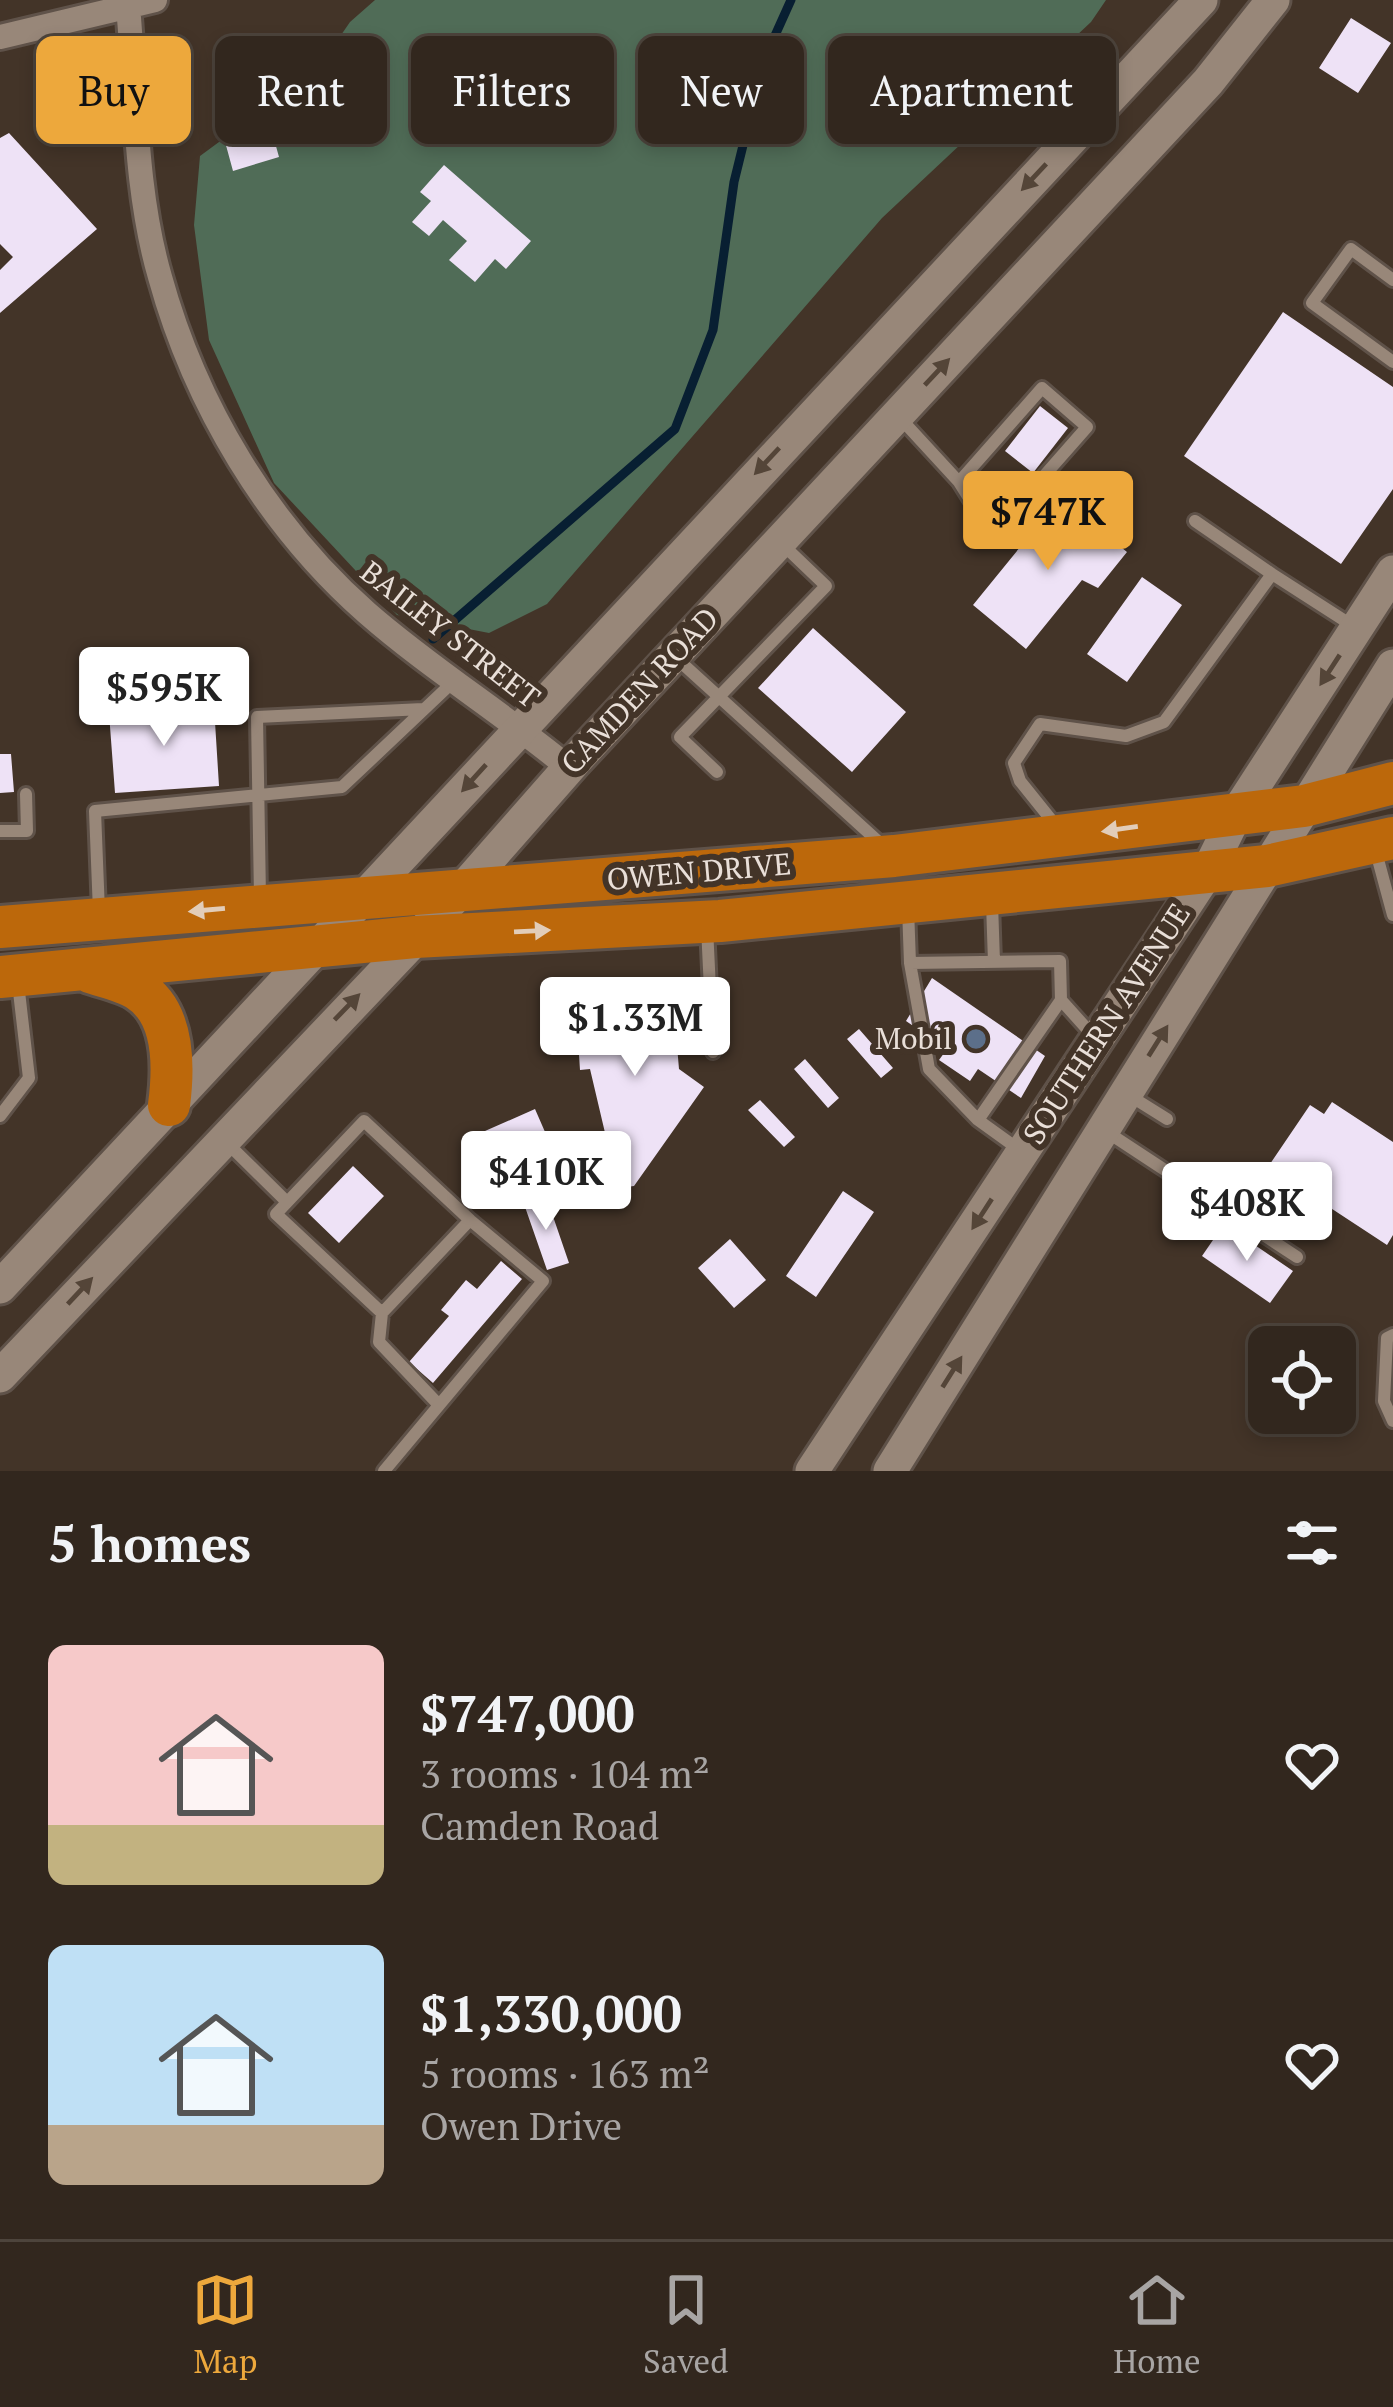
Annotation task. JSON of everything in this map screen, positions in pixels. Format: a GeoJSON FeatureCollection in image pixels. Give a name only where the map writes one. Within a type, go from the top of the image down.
{"type":"FeatureCollection","features":[{"type":"Feature","properties":{"kind":"highway","name":"OWEN DRIVE"},"geometry":{"type":"LineString","coordinates":[[0,927],[894,856],[1304,806],[1393,783]]}},
{"type":"Feature","properties":{"kind":"highway","name":"OWEN DRIVE"},"geometry":{"type":"LineString","coordinates":[[9,976],[415,937],[706,922],[1267,866],[1383,840]]}},
{"type":"Feature","properties":{"kind":"highway"},"geometry":{"type":"LineString","coordinates":[[84,970],[139,989],[163,1021],[174,1065],[169,1105]]}},
{"type":"Feature","properties":{"kind":"street"},"geometry":{"type":"LineString","coordinates":[[0,37],[155,0]]}},
{"type":"Feature","properties":{"kind":"street","name":"CAMDEN ROAD"},"geometry":{"type":"LineString","coordinates":[[0,1287],[1201,0]]}},
{"type":"Feature","properties":{"kind":"street","name":"CAMDEN ROAD"},"geometry":{"type":"LineString","coordinates":[[0,1376],[460,892],[569,767],[1208,82],[1273,0]]}},
{"type":"Feature","properties":{"kind":"street","name":"BAILEY STREET"},"geometry":{"type":"LineString","coordinates":[[128,6],[148,215],[159,275],[189,362],[227,441],[309,553],[367,613],[569,767]]}},
{"type":"Feature","properties":{"kind":"street","name":"SOUTHERN AVENUE"},"geometry":{"type":"LineString","coordinates":[[812,1471],[1208,871],[1236,814],[1393,572]]}},
{"type":"Feature","properties":{"kind":"street","name":"SOUTHERN AVENUE"},"geometry":{"type":"LineString","coordinates":[[890,1471],[1393,666]]}},
{"type":"Feature","properties":{"kind":"lane"},"geometry":{"type":"LineString","coordinates":[[1393,280],[1351,249],[1312,303],[1393,362]]}},
{"type":"Feature","properties":{"kind":"lane"},"geometry":{"type":"LineString","coordinates":[[897,415],[959,482],[992,535],[1088,427],[1042,388],[959,482]]}},
{"type":"Feature","properties":{"kind":"lane"},"geometry":{"type":"LineString","coordinates":[[1195,521],[1356,629]]}},
{"type":"Feature","properties":{"kind":"lane"},"geometry":{"type":"LineString","coordinates":[[717,772],[680,737],[826,586],[779,541]]}},
{"type":"Feature","properties":{"kind":"lane"},"geometry":{"type":"LineString","coordinates":[[1065,837],[1020,781],[1014,763],[1025,741],[1040,724],[1126,736],[1164,722],[1271,574]]}},
{"type":"Feature","properties":{"kind":"lane"},"geometry":{"type":"LineString","coordinates":[[673,656],[894,856]]}},
{"type":"Feature","properties":{"kind":"lane"},"geometry":{"type":"LineString","coordinates":[[99,919],[95,811],[342,787],[454,681]]}},
{"type":"Feature","properties":{"kind":"lane"},"geometry":{"type":"LineString","coordinates":[[260,905],[257,717],[424,709]]}},
{"type":"Feature","properties":{"kind":"lane"},"geometry":{"type":"LineString","coordinates":[[0,832],[27,831],[26,794]]}},
{"type":"Feature","properties":{"kind":"lane"},"geometry":{"type":"LineString","coordinates":[[1383,840],[1393,914]]}},
{"type":"Feature","properties":{"kind":"lane"},"geometry":{"type":"LineString","coordinates":[[992,890],[994,962]]}},
{"type":"Feature","properties":{"kind":"lane"},"geometry":{"type":"LineString","coordinates":[[908,899],[910,963],[929,1069],[978,1120],[1023,1152]]}},
{"type":"Feature","properties":{"kind":"lane"},"geometry":{"type":"LineString","coordinates":[[706,922],[712,1052]]}},
{"type":"Feature","properties":{"kind":"lane"},"geometry":{"type":"LineString","coordinates":[[910,963],[1060,961],[1060,1000],[978,1120]]}},
{"type":"Feature","properties":{"kind":"lane"},"geometry":{"type":"LineString","coordinates":[[0,1116],[29,1078],[9,976]]}},
{"type":"Feature","properties":{"kind":"lane"},"geometry":{"type":"LineString","coordinates":[[1060,1000],[1098,1041]]}},
{"type":"Feature","properties":{"kind":"lane"},"geometry":{"type":"LineString","coordinates":[[1126,1093],[1167,1119]]}},
{"type":"Feature","properties":{"kind":"lane"},"geometry":{"type":"LineString","coordinates":[[382,1313],[276,1214],[364,1121],[542,1281],[384,1471]]}},
{"type":"Feature","properties":{"kind":"lane"},"geometry":{"type":"LineString","coordinates":[[1103,1129],[1298,1257]]}},
{"type":"Feature","properties":{"kind":"lane"},"geometry":{"type":"LineString","coordinates":[[223,1139],[287,1202]]}},
{"type":"Feature","properties":{"kind":"lane"},"geometry":{"type":"LineString","coordinates":[[440,1405],[379,1342],[382,1313],[470,1220]]}},
{"type":"Feature","properties":{"kind":"lane"},"geometry":{"type":"LineString","coordinates":[[1393,1335],[1387,1338],[1384,1401],[1393,1421]]}},
{"type":"Feature","properties":{"kind":"green space"},"geometry":{"type":"Polygon","coordinates":[[[375,0],[1106,0],[1076,36],[828,36],[828,144],[961,144],[882,218],[547,604],[489,633],[397,615],[274,483],[209,340],[194,225],[200,156],[216,144],[387,144],[387,36],[340,36],[375,0]]]}},
{"type":"Feature","properties":{"kind":"building"},"geometry":{"type":"Polygon","coordinates":[[[1351,18],[1391,43],[1358,93],[1319,68],[1351,18]]]}},
{"type":"Feature","properties":{"kind":"building"},"geometry":{"type":"Polygon","coordinates":[[[9,133],[97,229],[0,313],[0,270],[13,257],[0,244],[0,138],[9,133]]]}},
{"type":"Feature","properties":{"kind":"building"},"geometry":{"type":"Polygon","coordinates":[[[226,144],[275,144],[279,157],[233,171],[226,144]]]}},
{"type":"Feature","properties":{"kind":"building"},"geometry":{"type":"Polygon","coordinates":[[[444,165],[531,241],[506,269],[495,259],[475,282],[449,260],[467,241],[443,220],[429,236],[412,222],[431,201],[420,192],[444,165]]]}},
{"type":"Feature","properties":{"kind":"building"},"geometry":{"type":"Polygon","coordinates":[[[1283,312],[1393,387],[1393,489],[1341,564],[1184,456],[1283,312]]]}},
{"type":"Feature","properties":{"kind":"building"},"geometry":{"type":"Polygon","coordinates":[[[1040,406],[1068,428],[1033,473],[1005,451],[1040,406]]]}},
{"type":"Feature","properties":{"kind":"building"},"geometry":{"type":"Polygon","coordinates":[[[1060,498],[1127,552],[1098,588],[1082,580],[1026,649],[973,605],[1060,498]]]}},
{"type":"Feature","properties":{"kind":"building"},"geometry":{"type":"Polygon","coordinates":[[[1142,577],[1182,605],[1127,682],[1087,654],[1142,577]]]}},
{"type":"Feature","properties":{"kind":"building"},"geometry":{"type":"Polygon","coordinates":[[[813,628],[906,712],[852,772],[758,688],[813,628]]]}},
{"type":"Feature","properties":{"kind":"building"},"geometry":{"type":"Polygon","coordinates":[[[214,706],[219,786],[115,793],[109,713],[214,706]]]}},
{"type":"Feature","properties":{"kind":"building"},"geometry":{"type":"Polygon","coordinates":[[[0,754],[11,754],[14,792],[0,793],[0,754]]]}},
{"type":"Feature","properties":{"kind":"building","name":"Mobil"},"geometry":{"type":"Polygon","coordinates":[[[932,978],[1045,1056],[1021,1098],[978,1069],[970,1081],[939,1060],[947,1049],[906,1021],[932,978]]]}},
{"type":"Feature","properties":{"kind":"building"},"geometry":{"type":"Polygon","coordinates":[[[673,998],[679,1069],[704,1087],[634,1186],[618,1188],[590,1069],[580,1070],[576,1007],[673,998]]]}},
{"type":"Feature","properties":{"kind":"building"},"geometry":{"type":"Polygon","coordinates":[[[859,1029],[893,1068],[881,1078],[847,1039],[859,1029]]]}},
{"type":"Feature","properties":{"kind":"building"},"geometry":{"type":"Polygon","coordinates":[[[805,1059],[839,1098],[828,1108],[794,1069],[805,1059]]]}},
{"type":"Feature","properties":{"kind":"building"},"geometry":{"type":"Polygon","coordinates":[[[760,1100],[795,1137],[784,1147],[748,1110],[760,1100]]]}},
{"type":"Feature","properties":{"kind":"building"},"geometry":{"type":"Polygon","coordinates":[[[1332,1102],[1393,1142],[1393,1235],[1387,1245],[1268,1167],[1310,1105],[1324,1114],[1332,1102]]]}},
{"type":"Feature","properties":{"kind":"building"},"geometry":{"type":"Polygon","coordinates":[[[535,1109],[552,1148],[502,1170],[485,1131],[535,1109]]]}},
{"type":"Feature","properties":{"kind":"building"},"geometry":{"type":"Polygon","coordinates":[[[353,1166],[384,1196],[339,1243],[308,1213],[353,1166]]]}},
{"type":"Feature","properties":{"kind":"building"},"geometry":{"type":"Polygon","coordinates":[[[843,1191],[874,1212],[816,1297],[786,1276],[843,1191]]]}},
{"type":"Feature","properties":{"kind":"building"},"geometry":{"type":"Polygon","coordinates":[[[546,1196],[569,1263],[547,1270],[524,1204],[546,1196]]]}},
{"type":"Feature","properties":{"kind":"building"},"geometry":{"type":"Polygon","coordinates":[[[1224,1224],[1293,1271],[1270,1303],[1202,1256],[1224,1224]]]}},
{"type":"Feature","properties":{"kind":"building"},"geometry":{"type":"Polygon","coordinates":[[[730,1239],[766,1280],[734,1308],[698,1268],[730,1239]]]}},
{"type":"Feature","properties":{"kind":"building"},"geometry":{"type":"Polygon","coordinates":[[[501,1261],[522,1279],[433,1383],[409,1362],[449,1316],[441,1310],[466,1280],[477,1289],[501,1261]]]}},
{"type":"Feature","properties":{"kind":"waterway"},"geometry":{"type":"LineString","coordinates":[[433,639],[675,429],[713,330],[734,182],[764,60],[791,0]]}},
{"type":"Feature","properties":{"kind":"place","name":"Mobil"},"geometry":{"type":"Point","coordinates":[976,1039]}}]}
